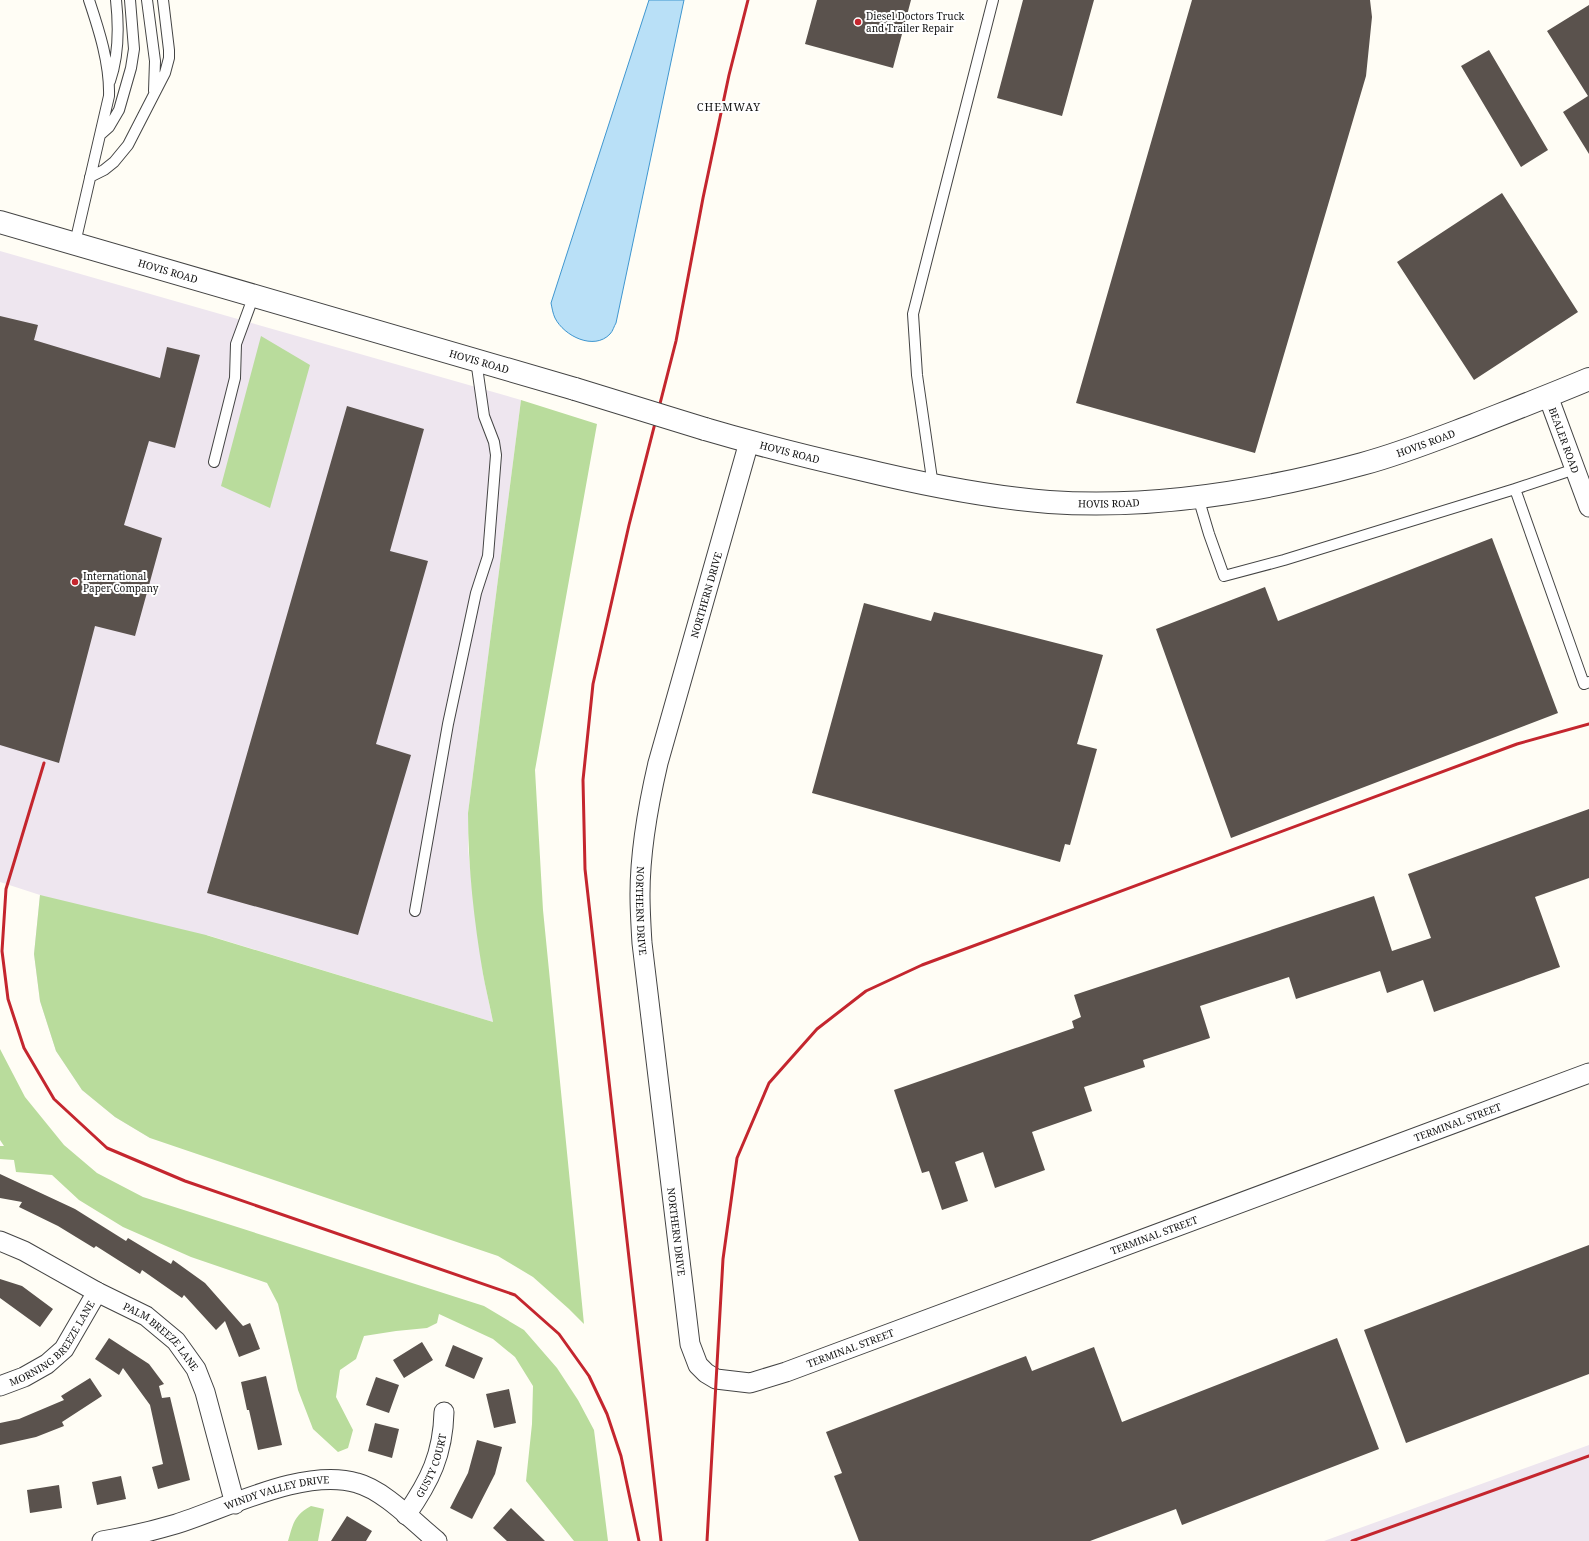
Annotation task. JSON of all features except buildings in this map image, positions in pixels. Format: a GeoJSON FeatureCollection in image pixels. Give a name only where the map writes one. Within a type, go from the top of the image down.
{"type":"FeatureCollection","features":[{"type":"Feature","properties":{"kind":"street","name":"HOVIS ROAD"},"geometry":{"type":"LineString","coordinates":[[0,222],[575,389],[749,442],[806,457],[932,486],[986,495],[1050,502],[1091,503],[1160,501],[1228,493],[1297,481],[1364,464],[1429,442],[1589,379]]}},
{"type":"Feature","properties":{"kind":"street","name":"BEALER ROAD"},"geometry":{"type":"LineString","coordinates":[[1548,396],[1589,506]]}},
{"type":"Feature","properties":{"kind":"street","name":"NORTHERN DRIVE"},"geometry":{"type":"LineString","coordinates":[[716,1379],[706,1373],[698,1365],[690,1344],[642,943],[640,893],[644,841],[652,789],[658,763],[749,442]]}},
{"type":"Feature","properties":{"kind":"street","name":"TERMINAL STREET"},"geometry":{"type":"LineString","coordinates":[[716,1379],[750,1383],[786,1372],[1589,1073]]}},
{"type":"Feature","properties":{"kind":"street","name":"PALM BREEZE LANE"},"geometry":{"type":"LineString","coordinates":[[0,1241],[24,1251],[97,1292],[146,1316],[176,1341],[196,1369],[205,1392],[235,1504]]}},
{"type":"Feature","properties":{"kind":"street","name":"MORNING BREEZE LANE"},"geometry":{"type":"LineString","coordinates":[[0,1386],[24,1378],[47,1364],[64,1349],[97,1292]]}},
{"type":"Feature","properties":{"kind":"street","name":"GUSTY COURT"},"geometry":{"type":"LineString","coordinates":[[406,1515],[422,1492],[439,1455],[444,1432],[444,1412]]}},
{"type":"Feature","properties":{"kind":"street","name":"WINDY VALLEY DRIVE"},"geometry":{"type":"LineString","coordinates":[[102,1541],[175,1524],[266,1492],[294,1484],[337,1478],[358,1483],[381,1494],[437,1541]]}},
{"type":"Feature","properties":{"kind":"lane"},"geometry":{"type":"LineString","coordinates":[[75,243],[109,96],[106,64],[89,0]]}},
{"type":"Feature","properties":{"kind":"lane"},"geometry":{"type":"LineString","coordinates":[[109,84],[113,72],[117,44],[116,0]]}},
{"type":"Feature","properties":{"kind":"lane"},"geometry":{"type":"LineString","coordinates":[[100,135],[109,127],[119,110],[131,68],[134,49],[130,0]]}},
{"type":"Feature","properties":{"kind":"lane"},"geometry":{"type":"LineString","coordinates":[[148,0],[155,61],[155,85],[152,98]]}},
{"type":"Feature","properties":{"kind":"lane"},"geometry":{"type":"LineString","coordinates":[[90,177],[104,170],[122,153],[165,73],[169,58],[163,0]]}},
{"type":"Feature","properties":{"kind":"lane"},"geometry":{"type":"LineString","coordinates":[[932,486],[917,375],[913,314],[994,0]]}},
{"type":"Feature","properties":{"kind":"lane"},"geometry":{"type":"LineString","coordinates":[[214,462],[234,378],[236,344],[254,295]]}},
{"type":"Feature","properties":{"kind":"lane"},"geometry":{"type":"LineString","coordinates":[[415,911],[451,709],[476,593],[488,556],[496,455],[494,442],[484,416],[476,360]]}},
{"type":"Feature","properties":{"kind":"lane"},"geometry":{"type":"LineString","coordinates":[[1198,497],[1224,576],[1284,560],[1575,469]]}},
{"type":"Feature","properties":{"kind":"lane"},"geometry":{"type":"LineString","coordinates":[[1515,488],[1584,684],[1589,682]]}},
{"type":"Feature","properties":{"kind":"shaded area"},"geometry":{"type":"Polygon","coordinates":[[[0,251],[521,400],[468,813],[468,848],[473,896],[483,974],[493,1022],[207,935],[150,1138],[115,1117],[82,1090],[56,1051],[40,1001],[34,954],[40,895],[0,882],[0,251]]]}},
{"type":"Feature","properties":{"kind":"shaded area"},"geometry":{"type":"Polygon","coordinates":[[[1589,1445],[1589,1541],[1324,1541],[1589,1445]]]}},
{"type":"Feature","properties":{"kind":"green space"},"geometry":{"type":"Polygon","coordinates":[[[261,336],[310,365],[270,508],[221,486],[261,336]]]}},
{"type":"Feature","properties":{"kind":"green space"},"geometry":{"type":"Polygon","coordinates":[[[521,400],[597,424],[535,770],[543,910],[584,1324],[533,1277],[498,1256],[150,1138],[115,1117],[82,1090],[56,1051],[40,1001],[34,954],[40,895],[206,935],[493,1022],[483,974],[474,914],[470,874],[468,813],[521,400]]]}},
{"type":"Feature","properties":{"kind":"green space"},"geometry":{"type":"Polygon","coordinates":[[[0,1049],[25,1097],[64,1145],[97,1173],[143,1197],[484,1306],[524,1330],[557,1368],[578,1400],[594,1430],[608,1541],[574,1541],[526,1481],[532,1424],[533,1386],[515,1357],[493,1339],[439,1314],[437,1323],[427,1328],[364,1336],[356,1359],[340,1370],[336,1397],[353,1430],[348,1448],[338,1452],[313,1429],[298,1390],[278,1304],[267,1283],[191,1257],[123,1227],[79,1200],[52,1175],[16,1172],[14,1160],[0,1159],[0,1146],[4,1146],[0,1140],[0,1049]]]}},
{"type":"Feature","properties":{"kind":"green space"},"geometry":{"type":"Polygon","coordinates":[[[311,1506],[324,1509],[318,1541],[288,1541],[295,1520],[305,1509],[311,1506]]]}},
{"type":"Feature","properties":{"kind":"water"},"geometry":{"type":"Polygon","coordinates":[[[649,0],[684,0],[616,323],[611,333],[603,339],[588,341],[572,335],[559,325],[554,316],[551,303],[649,0]]]}},
{"type":"Feature","properties":{"kind":"railway"},"geometry":{"type":"LineString","coordinates":[[661,1541],[585,869],[583,780],[593,684],[629,525],[676,341],[703,198],[729,75],[748,0]]}},
{"type":"Feature","properties":{"kind":"railway"},"geometry":{"type":"LineString","coordinates":[[707,1541],[723,1259],[737,1158],[769,1083],[817,1029],[866,991],[922,965],[1517,744],[1589,724]]}},
{"type":"Feature","properties":{"kind":"railway"},"geometry":{"type":"LineString","coordinates":[[44,763],[6,889],[2,951],[8,999],[24,1048],[54,1099],[107,1148],[185,1181],[515,1295],[559,1334],[589,1376],[607,1414],[621,1456],[639,1541]]}},
{"type":"Feature","properties":{"kind":"railway"},"geometry":{"type":"LineString","coordinates":[[1352,1541],[1589,1456]]}},
{"type":"Feature","properties":{"kind":"place","name":"Diesel Doctors Truck and Trailer Repair"},"geometry":{"type":"Point","coordinates":[858,22]}},
{"type":"Feature","properties":{"kind":"place","name":"International Paper Company"},"geometry":{"type":"Point","coordinates":[75,582]}},
{"type":"Feature","properties":{"kind":"district","name":"CHEMWAY"},"geometry":{"type":"Point","coordinates":[729,106]}}]}
